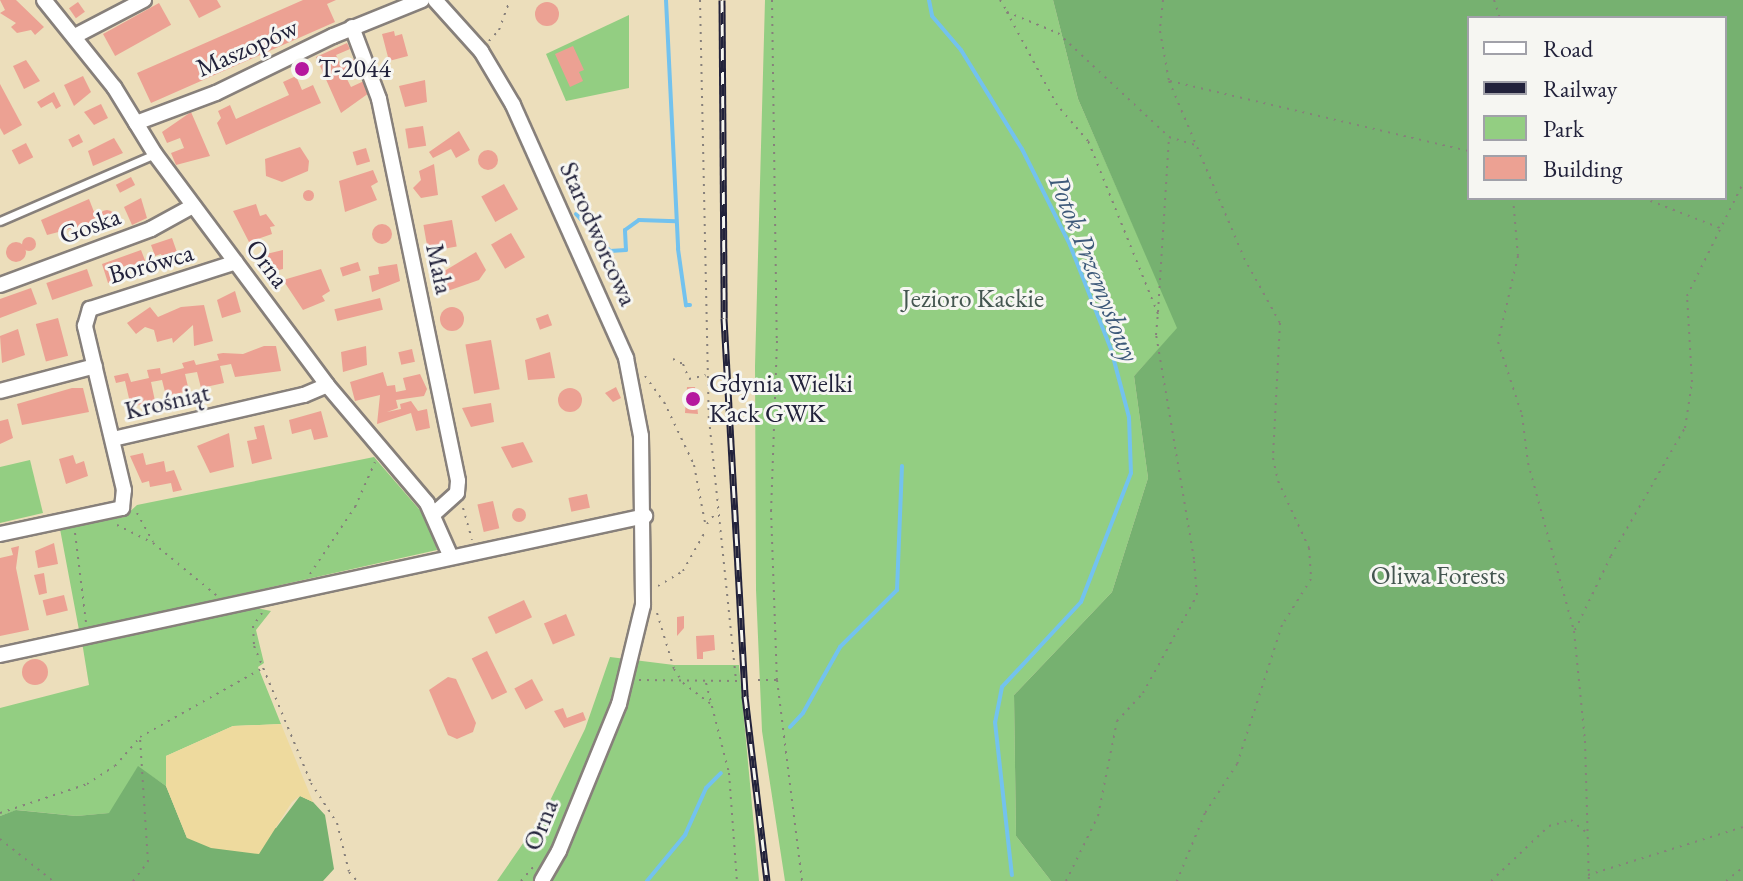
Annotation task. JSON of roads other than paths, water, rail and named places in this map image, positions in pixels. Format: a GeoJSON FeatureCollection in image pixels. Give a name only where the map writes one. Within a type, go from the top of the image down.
{"type":"FeatureCollection","features":[{"type":"Feature","properties":{"kind":"street","name":"Orna"},"geometry":{"type":"LineString","coordinates":[[44,0],[75,36],[155,154],[327,385],[434,514],[450,555]]}},
{"type":"Feature","properties":{"kind":"street"},"geometry":{"type":"LineString","coordinates":[[75,36],[144,0]]}},
{"type":"Feature","properties":{"kind":"street","name":"Maszopów"},"geometry":{"type":"LineString","coordinates":[[136,123],[216,93],[352,27],[422,0]]}},
{"type":"Feature","properties":{"kind":"street","name":"Starodworcowa"},"geometry":{"type":"LineString","coordinates":[[435,0],[485,58],[513,105],[628,366],[641,436],[645,516]]}},
{"type":"Feature","properties":{"kind":"street","name":"Mała"},"geometry":{"type":"LineString","coordinates":[[352,27],[379,99],[457,493],[434,514]]}},
{"type":"Feature","properties":{"kind":"street","name":"Goska"},"geometry":{"type":"LineString","coordinates":[[0,285],[151,229],[193,206]]}},
{"type":"Feature","properties":{"kind":"street","name":"Borówca"},"geometry":{"type":"LineString","coordinates":[[113,439],[85,326],[90,309],[236,262]]}},
{"type":"Feature","properties":{"kind":"street"},"geometry":{"type":"LineString","coordinates":[[0,391],[95,366]]}},
{"type":"Feature","properties":{"kind":"street","name":"Krośniąt"},"geometry":{"type":"LineString","coordinates":[[0,534],[103,515],[122,508],[125,500],[113,439],[304,395],[327,385]]}},
{"type":"Feature","properties":{"kind":"street","name":"Orna"},"geometry":{"type":"LineString","coordinates":[[542,881],[559,851],[626,678],[645,582],[645,516]]}},
{"type":"Feature","properties":{"kind":"street"},"geometry":{"type":"LineString","coordinates":[[0,655],[88,633],[295,592],[482,548],[645,516]]}},
{"type":"Feature","properties":{"kind":"lane"},"geometry":{"type":"LineString","coordinates":[[0,221],[155,154]]}},
{"type":"Feature","properties":{"kind":"waterway"},"geometry":{"type":"LineString","coordinates":[[666,0],[678,249],[686,305],[690,305]]}},
{"type":"Feature","properties":{"kind":"waterway","name":"Potok Przemysłowy"},"geometry":{"type":"LineString","coordinates":[[929,0],[932,16],[961,50],[1022,149],[1070,245],[1111,349],[1129,417],[1131,473],[1081,602],[1002,687],[995,722],[1012,875]]}},
{"type":"Feature","properties":{"kind":"waterway"},"geometry":{"type":"LineString","coordinates":[[576,214],[610,251],[626,250],[625,230],[639,220],[676,221]]}},
{"type":"Feature","properties":{"kind":"waterway"},"geometry":{"type":"LineString","coordinates":[[790,727],[803,713],[840,647],[897,590],[902,466]]}},
{"type":"Feature","properties":{"kind":"waterway"},"geometry":{"type":"LineString","coordinates":[[647,881],[685,835],[706,788],[721,773]]}},
{"type":"Feature","properties":{"kind":"railway"},"geometry":{"type":"LineString","coordinates":[[722,0],[724,318],[745,696],[767,881]]}},
{"type":"Feature","properties":{"kind":"place","name":"T-2044"},"geometry":{"type":"Point","coordinates":[302,69]}},
{"type":"Feature","properties":{"kind":"place","name":"Gdynia Wielki Kack GWK"},"geometry":{"type":"Point","coordinates":[693,399]}},
{"type":"Feature","properties":{"kind":"park label","name":"Jezioro Kackie"},"geometry":{"type":"Point","coordinates":[973,299]}},
{"type":"Feature","properties":{"kind":"park label","name":"Oliwa Forests"},"geometry":{"type":"Point","coordinates":[1438,576]}}]}
